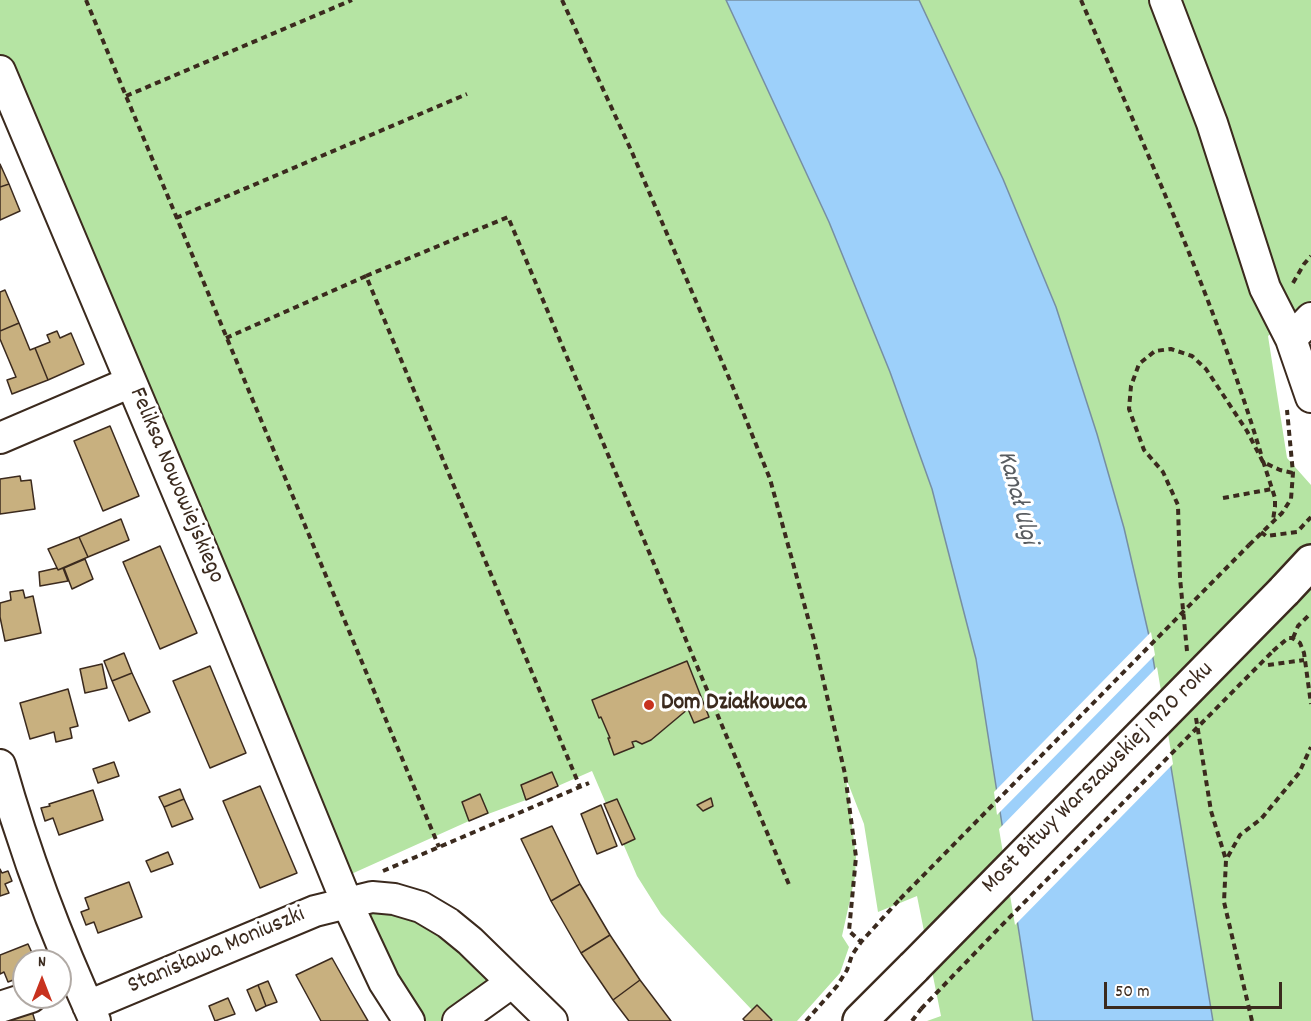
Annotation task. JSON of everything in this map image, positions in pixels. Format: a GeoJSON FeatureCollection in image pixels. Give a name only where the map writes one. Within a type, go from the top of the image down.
{"type":"FeatureCollection","features":[{"type":"Feature","properties":{"kind":"main road","name":"Most Bitwy Warszawskiej 1920 roku"},"geometry":{"type":"LineString","coordinates":[[860,1021],[1311,562]]}},
{"type":"Feature","properties":{"kind":"street"},"geometry":{"type":"LineString","coordinates":[[1164,0],[1212,123],[1265,288],[1301,328],[1299,403]]}},
{"type":"Feature","properties":{"kind":"street","name":"Feliksa Nowowiejskiego"},"geometry":{"type":"LineString","coordinates":[[0,71],[226,607],[344,896],[384,982],[409,1021]]}},
{"type":"Feature","properties":{"kind":"street"},"geometry":{"type":"LineString","coordinates":[[0,438],[131,382]]}},
{"type":"Feature","properties":{"kind":"street"},"geometry":{"type":"LineString","coordinates":[[0,765],[31,862],[80,999]]}},
{"type":"Feature","properties":{"kind":"street","name":"Stanisława Moniuszki"},"geometry":{"type":"LineString","coordinates":[[80,999],[315,911],[344,896],[372,897],[393,898],[421,907],[448,923],[470,941],[552,1021]]}},
{"type":"Feature","properties":{"kind":"street"},"geometry":{"type":"LineString","coordinates":[[459,1021],[511,983]]}},
{"type":"Feature","properties":{"kind":"path"},"geometry":{"type":"LineString","coordinates":[[86,0],[438,847]]}},
{"type":"Feature","properties":{"kind":"path"},"geometry":{"type":"LineString","coordinates":[[126,96],[352,0]]}},
{"type":"Feature","properties":{"kind":"path"},"geometry":{"type":"LineString","coordinates":[[562,0],[640,171],[770,479],[814,640],[845,774],[856,857],[849,931],[861,942]]}},
{"type":"Feature","properties":{"kind":"path"},"geometry":{"type":"LineString","coordinates":[[1082,0],[1180,229],[1223,343],[1272,489],[1275,507],[1274,520]]}},
{"type":"Feature","properties":{"kind":"path"},"geometry":{"type":"LineString","coordinates":[[176,218],[467,94]]}},
{"type":"Feature","properties":{"kind":"path"},"geometry":{"type":"LineString","coordinates":[[226,338],[508,217],[790,888]]}},
{"type":"Feature","properties":{"kind":"path"},"geometry":{"type":"LineString","coordinates":[[366,276],[579,787]]}},
{"type":"Feature","properties":{"kind":"path"},"geometry":{"type":"LineString","coordinates":[[1188,658],[1180,578],[1178,505],[1163,472],[1144,450],[1129,409],[1131,386],[1139,364],[1155,351],[1171,349],[1192,356],[1206,369],[1247,432],[1263,462],[1293,473]]}},
{"type":"Feature","properties":{"kind":"path"},"geometry":{"type":"LineString","coordinates":[[806,1021],[837,986],[861,942],[900,899],[1286,508],[1291,499],[1299,403]]}},
{"type":"Feature","properties":{"kind":"path"},"geometry":{"type":"LineString","coordinates":[[1223,498],[1272,489]]}},
{"type":"Feature","properties":{"kind":"path"},"geometry":{"type":"LineString","coordinates":[[1261,532],[1266,536],[1297,532],[1311,517]]}},
{"type":"Feature","properties":{"kind":"path"},"geometry":{"type":"LineString","coordinates":[[1293,638],[1298,626],[1311,613]]}},
{"type":"Feature","properties":{"kind":"path"},"geometry":{"type":"LineString","coordinates":[[912,1021],[1000,927],[1287,638],[1293,638],[1300,643],[1304,653],[1311,704]]}},
{"type":"Feature","properties":{"kind":"path"},"geometry":{"type":"LineString","coordinates":[[1268,665],[1304,660]]}},
{"type":"Feature","properties":{"kind":"path"},"geometry":{"type":"LineString","coordinates":[[1196,716],[1211,811],[1226,860],[1224,902],[1252,1021]]}},
{"type":"Feature","properties":{"kind":"path"},"geometry":{"type":"LineString","coordinates":[[1226,860],[1240,835],[1261,819],[1299,773],[1311,747]]}},
{"type":"Feature","properties":{"kind":"path"},"geometry":{"type":"LineString","coordinates":[[344,896],[438,847],[589,783]]}},
{"type":"Feature","properties":{"kind":"green space"},"geometry":{"type":"Polygon","coordinates":[[[0,0],[726,0],[829,222],[890,372],[932,489],[976,659],[1033,1021],[927,1021],[941,1016],[917,896],[878,912],[864,824],[846,778],[856,857],[855,877],[842,936],[849,947],[840,973],[797,1021],[774,1021],[757,1005],[752,1010],[661,914],[637,876],[592,771],[526,800],[469,821],[338,880],[0,71],[0,0]]]}},
{"type":"Feature","properties":{"kind":"green space"},"geometry":{"type":"Polygon","coordinates":[[[919,0],[1311,0],[1311,300],[1268,336],[1287,458],[1311,485],[1311,1021],[1213,1021],[1150,640],[1124,528],[1097,434],[1056,307],[1003,179],[919,0]]]}},
{"type":"Feature","properties":{"kind":"green space"},"geometry":{"type":"Polygon","coordinates":[[[394,899],[511,983],[458,1021],[409,1021],[347,903],[394,899]]]}},
{"type":"Feature","properties":{"kind":"water","name":"Kanał Ulgi"},"geometry":{"type":"Polygon","coordinates":[[[726,0],[919,0],[1003,179],[1056,307],[1097,434],[1124,528],[1150,640],[1213,1021],[1033,1021],[976,659],[932,489],[890,372],[829,222],[726,0]]]}},
{"type":"Feature","properties":{"kind":"pier"},"geometry":{"type":"Polygon","coordinates":[[[1151,632],[1155,655],[997,815],[994,792],[1151,632]]]}},
{"type":"Feature","properties":{"kind":"pier"},"geometry":{"type":"Polygon","coordinates":[[[1157,667],[1173,764],[1015,925],[999,829],[1157,667]]]}},
{"type":"Feature","properties":{"kind":"building"},"geometry":{"type":"Polygon","coordinates":[[[0,164],[9,184],[0,187],[0,164]]]}},
{"type":"Feature","properties":{"kind":"building"},"geometry":{"type":"Polygon","coordinates":[[[9,184],[20,211],[0,220],[0,187],[9,184]]]}},
{"type":"Feature","properties":{"kind":"building"},"geometry":{"type":"Polygon","coordinates":[[[5,290],[19,323],[0,331],[0,292],[5,290]]]}},
{"type":"Feature","properties":{"kind":"building"},"geometry":{"type":"Polygon","coordinates":[[[19,323],[30,350],[35,348],[48,380],[12,394],[7,380],[16,377],[0,339],[0,331],[19,323]]]}},
{"type":"Feature","properties":{"kind":"building"},"geometry":{"type":"Polygon","coordinates":[[[57,331],[60,338],[71,333],[84,364],[48,380],[35,348],[50,342],[47,335],[57,331]]]}},
{"type":"Feature","properties":{"kind":"building"},"geometry":{"type":"Polygon","coordinates":[[[110,426],[139,496],[103,511],[74,441],[110,426]]]}},
{"type":"Feature","properties":{"kind":"building"},"geometry":{"type":"Polygon","coordinates":[[[20,476],[21,481],[31,480],[35,509],[0,514],[0,479],[20,476]]]}},
{"type":"Feature","properties":{"kind":"building"},"geometry":{"type":"Polygon","coordinates":[[[121,519],[129,540],[88,557],[79,537],[121,519]]]}},
{"type":"Feature","properties":{"kind":"building"},"geometry":{"type":"Polygon","coordinates":[[[79,537],[88,557],[58,570],[48,549],[79,537]]]}},
{"type":"Feature","properties":{"kind":"building"},"geometry":{"type":"Polygon","coordinates":[[[160,546],[197,633],[160,649],[123,562],[160,546]]]}},
{"type":"Feature","properties":{"kind":"building"},"geometry":{"type":"Polygon","coordinates":[[[85,559],[93,579],[72,589],[64,568],[85,559]]]}},
{"type":"Feature","properties":{"kind":"building"},"geometry":{"type":"Polygon","coordinates":[[[57,568],[58,570],[63,568],[68,581],[40,586],[39,572],[57,568]]]}},
{"type":"Feature","properties":{"kind":"building"},"geometry":{"type":"Polygon","coordinates":[[[23,590],[25,598],[33,596],[41,633],[5,641],[0,617],[0,603],[11,600],[10,592],[23,590]]]}},
{"type":"Feature","properties":{"kind":"building"},"geometry":{"type":"Polygon","coordinates":[[[124,653],[132,673],[112,681],[104,661],[124,653]]]}},
{"type":"Feature","properties":{"kind":"building","name":"Dom Działkowca"},"geometry":{"type":"Polygon","coordinates":[[[687,661],[709,717],[694,723],[688,709],[651,740],[642,744],[632,742],[634,747],[614,755],[608,738],[610,738],[592,700],[687,661]]]}},
{"type":"Feature","properties":{"kind":"building"},"geometry":{"type":"Polygon","coordinates":[[[102,664],[107,688],[85,693],[80,669],[102,664]]]}},
{"type":"Feature","properties":{"kind":"building"},"geometry":{"type":"Polygon","coordinates":[[[210,666],[246,753],[210,768],[173,681],[210,666]]]}},
{"type":"Feature","properties":{"kind":"building"},"geometry":{"type":"Polygon","coordinates":[[[132,673],[150,712],[129,721],[112,681],[132,673]]]}},
{"type":"Feature","properties":{"kind":"building"},"geometry":{"type":"Polygon","coordinates":[[[68,689],[78,726],[70,728],[72,738],[56,742],[54,732],[30,739],[20,703],[68,689]]]}},
{"type":"Feature","properties":{"kind":"building"},"geometry":{"type":"Polygon","coordinates":[[[114,762],[119,776],[98,783],[93,769],[114,762]]]}},
{"type":"Feature","properties":{"kind":"building"},"geometry":{"type":"Polygon","coordinates":[[[552,772],[558,786],[526,800],[521,785],[552,772]]]}},
{"type":"Feature","properties":{"kind":"building"},"geometry":{"type":"Polygon","coordinates":[[[260,786],[297,873],[260,888],[223,801],[260,786]]]}},
{"type":"Feature","properties":{"kind":"building"},"geometry":{"type":"Polygon","coordinates":[[[180,789],[184,799],[164,807],[159,797],[180,789]]]}},
{"type":"Feature","properties":{"kind":"building"},"geometry":{"type":"Polygon","coordinates":[[[93,790],[103,820],[59,835],[53,818],[45,821],[41,808],[93,790]]]}},
{"type":"Feature","properties":{"kind":"building"},"geometry":{"type":"Polygon","coordinates":[[[480,794],[488,813],[469,821],[462,802],[480,794]]]}},
{"type":"Feature","properties":{"kind":"building"},"geometry":{"type":"Polygon","coordinates":[[[711,798],[713,806],[703,811],[697,805],[711,798]]]}},
{"type":"Feature","properties":{"kind":"building"},"geometry":{"type":"Polygon","coordinates":[[[184,799],[193,819],[172,827],[164,807],[184,799]]]}},
{"type":"Feature","properties":{"kind":"building"},"geometry":{"type":"Polygon","coordinates":[[[617,799],[635,839],[622,845],[604,804],[617,799]]]}},
{"type":"Feature","properties":{"kind":"building"},"geometry":{"type":"Polygon","coordinates":[[[601,805],[617,846],[597,854],[581,814],[601,805]]]}},
{"type":"Feature","properties":{"kind":"building"},"geometry":{"type":"Polygon","coordinates":[[[552,826],[580,884],[551,901],[521,839],[552,826]]]}},
{"type":"Feature","properties":{"kind":"building"},"geometry":{"type":"Polygon","coordinates":[[[168,852],[173,864],[151,872],[146,861],[168,852]]]}},
{"type":"Feature","properties":{"kind":"building"},"geometry":{"type":"Polygon","coordinates":[[[0,869],[2,873],[8,871],[12,881],[5,884],[9,893],[0,896],[0,869]]]}},
{"type":"Feature","properties":{"kind":"building"},"geometry":{"type":"Polygon","coordinates":[[[129,882],[142,917],[98,933],[94,922],[86,925],[81,912],[89,909],[85,898],[129,882]]]}},
{"type":"Feature","properties":{"kind":"building"},"geometry":{"type":"Polygon","coordinates":[[[580,884],[610,935],[581,953],[551,901],[580,884]]]}},
{"type":"Feature","properties":{"kind":"building"},"geometry":{"type":"Polygon","coordinates":[[[610,935],[640,980],[613,1000],[581,953],[610,935]]]}},
{"type":"Feature","properties":{"kind":"building"},"geometry":{"type":"Polygon","coordinates":[[[28,944],[30,949],[15,949],[28,944]]]}},
{"type":"Feature","properties":{"kind":"building"},"geometry":{"type":"Polygon","coordinates":[[[12,950],[12,980],[8,982],[4,972],[0,974],[0,955],[12,950]]]}},
{"type":"Feature","properties":{"kind":"building"},"geometry":{"type":"Polygon","coordinates":[[[332,958],[368,1021],[321,1021],[296,975],[332,958]]]}},
{"type":"Feature","properties":{"kind":"building"},"geometry":{"type":"Polygon","coordinates":[[[640,980],[671,1021],[629,1021],[613,1000],[640,980]]]}},
{"type":"Feature","properties":{"kind":"building"},"geometry":{"type":"Polygon","coordinates":[[[268,981],[277,1002],[266,1006],[258,985],[268,981]]]}},
{"type":"Feature","properties":{"kind":"building"},"geometry":{"type":"Polygon","coordinates":[[[258,985],[266,1006],[256,1011],[247,990],[258,985]]]}},
{"type":"Feature","properties":{"kind":"building"},"geometry":{"type":"Polygon","coordinates":[[[228,998],[235,1014],[215,1021],[209,1006],[228,998]]]}},
{"type":"Feature","properties":{"kind":"building"},"geometry":{"type":"Polygon","coordinates":[[[757,1005],[772,1020],[745,1021],[743,1019],[757,1005]]]}},
{"type":"Feature","properties":{"kind":"building"},"geometry":{"type":"Polygon","coordinates":[[[32,1011],[35,1021],[3,1021],[32,1011]]]}},
{"type":"Feature","properties":{"kind":"place","name":"Dom Działkowca"},"geometry":{"type":"Point","coordinates":[649,705]}}]}
